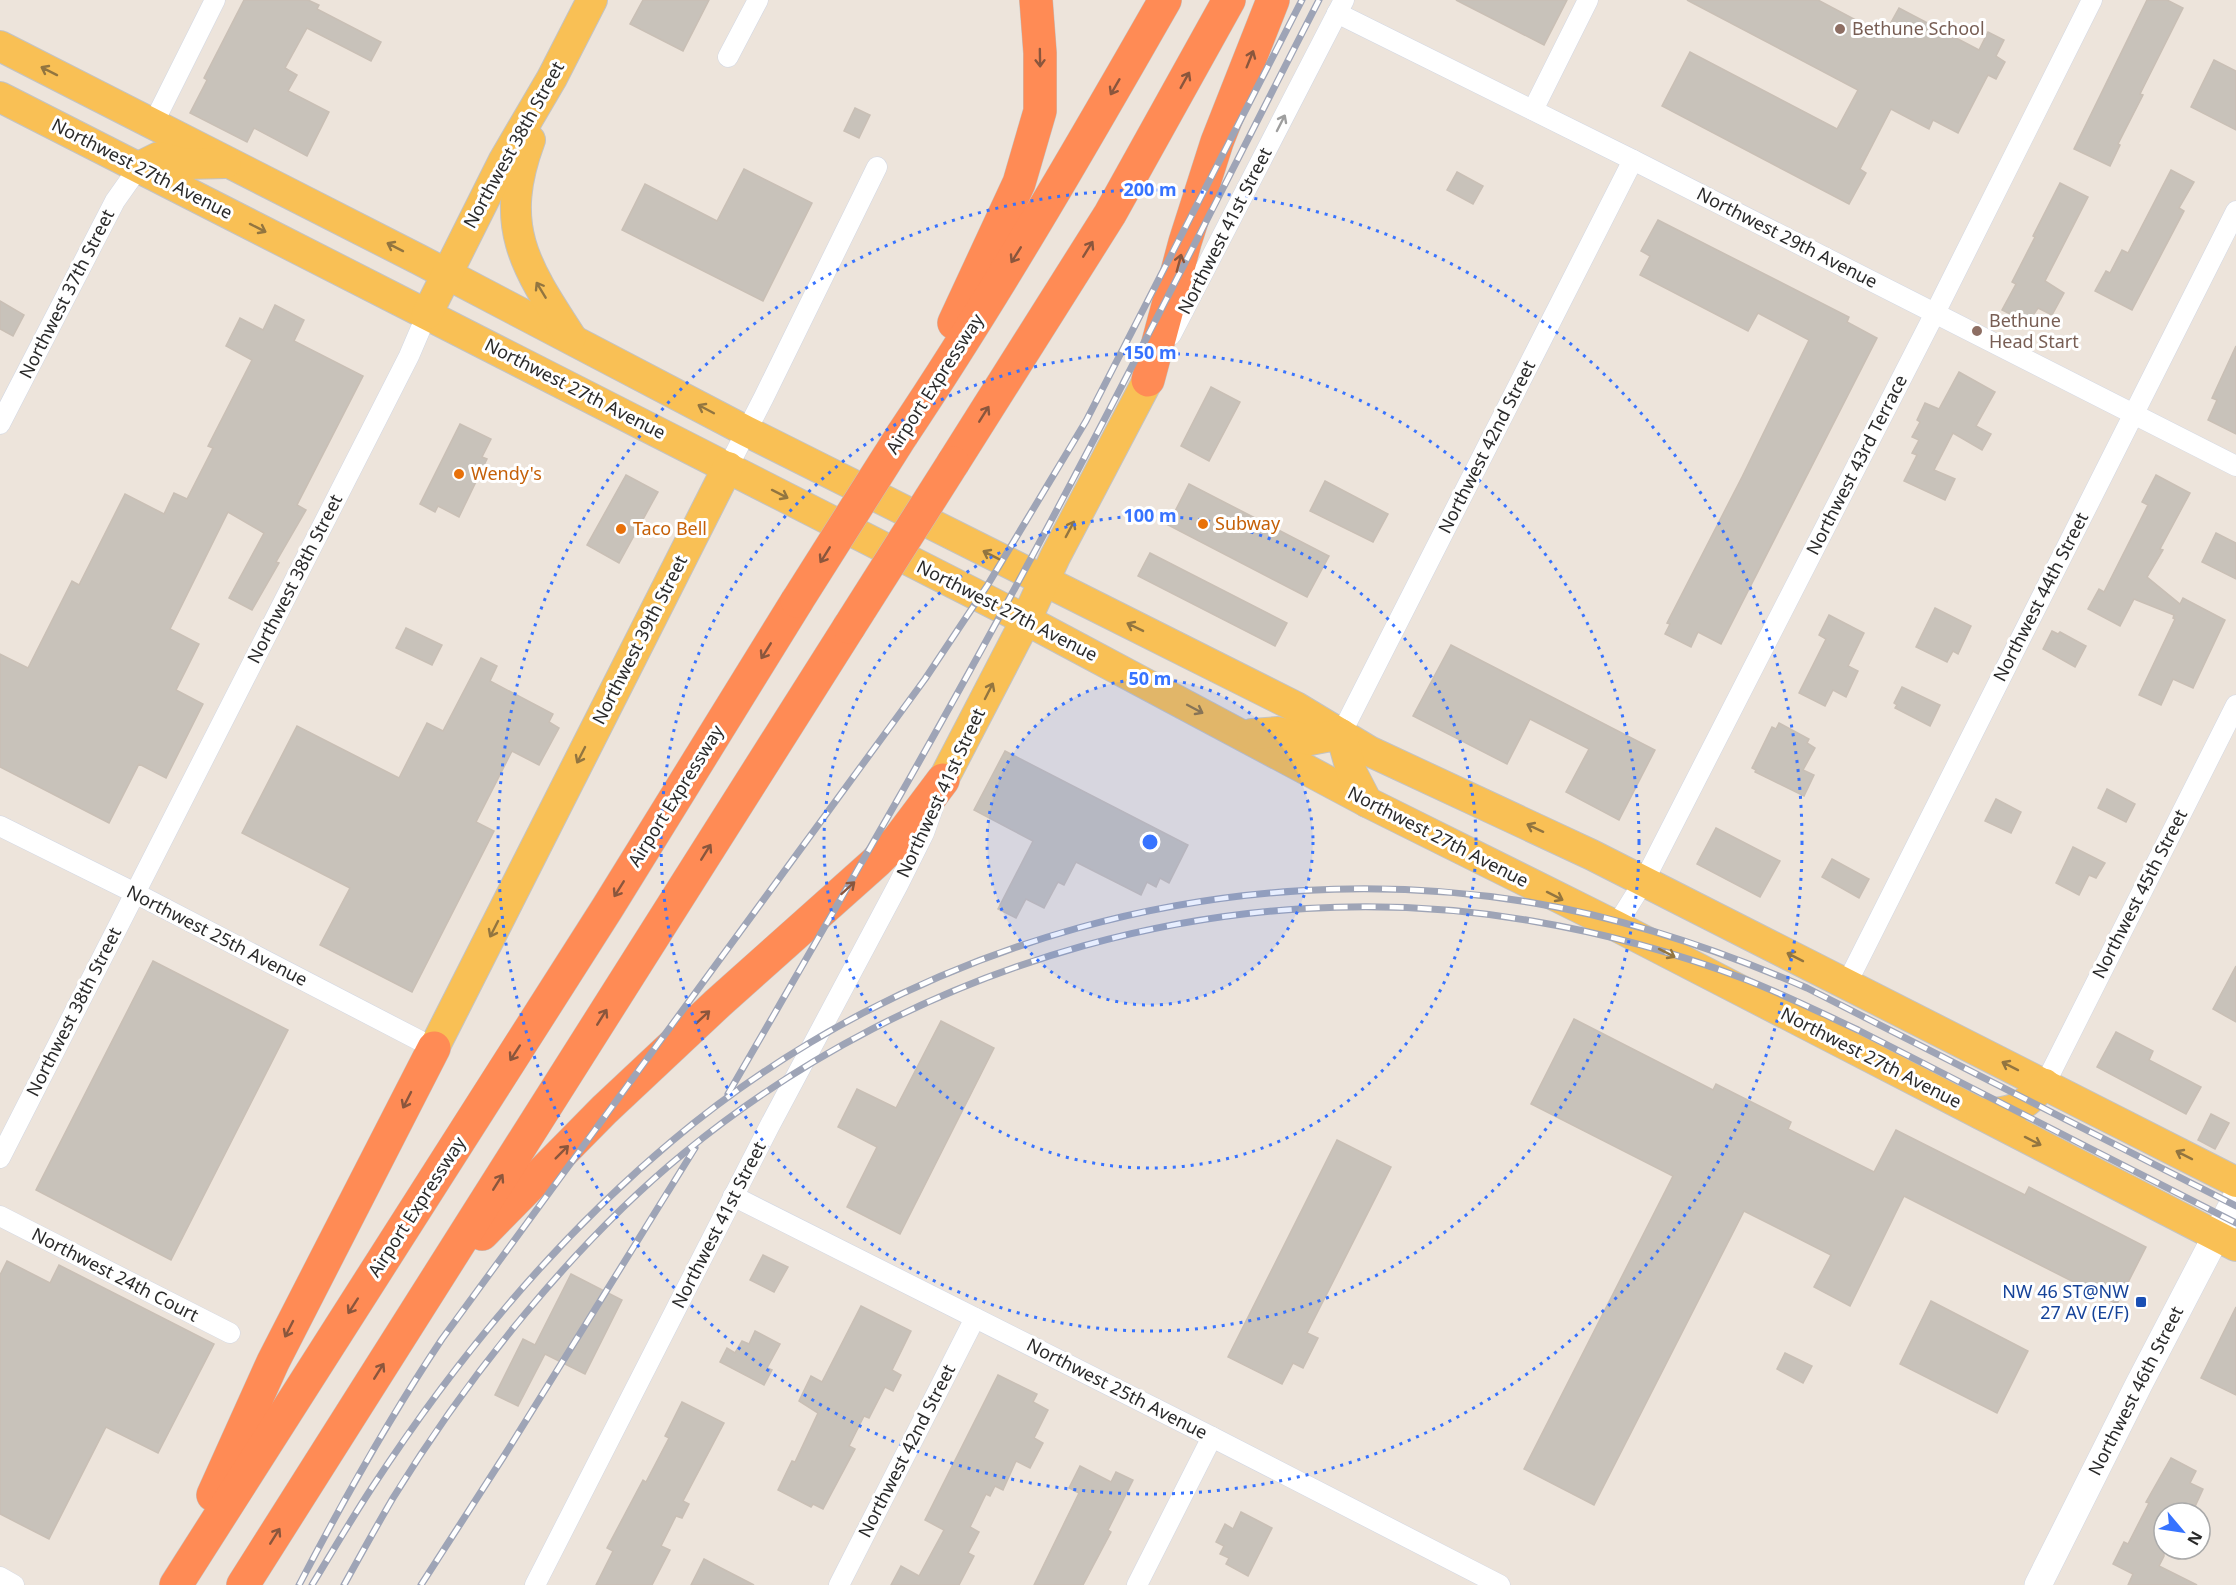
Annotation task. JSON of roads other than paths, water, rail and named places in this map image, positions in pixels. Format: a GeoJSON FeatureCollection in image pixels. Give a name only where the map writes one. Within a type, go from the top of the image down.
{"type":"FeatureCollection","features":[{"type":"Feature","properties":{"kind":"highway"},"geometry":{"type":"LineString","coordinates":[[902,435],[1019,183],[1040,111],[1040,53],[1036,0]]}},
{"type":"Feature","properties":{"kind":"highway","name":"Airport Expressway"},"geometry":{"type":"LineString","coordinates":[[174,1585],[608,907],[797,601],[958,351],[1056,190],[1165,0]]}},
{"type":"Feature","properties":{"kind":"highway"},"geometry":{"type":"LineString","coordinates":[[243,1585],[1110,214],[1229,0]]}},
{"type":"Feature","properties":{"kind":"highway"},"geometry":{"type":"LineString","coordinates":[[1148,380],[1185,242],[1217,142],[1273,0]]}},
{"type":"Feature","properties":{"kind":"highway"},"geometry":{"type":"LineString","coordinates":[[434,1285],[604,1110],[718,1003],[876,862],[898,840],[943,780]]}},
{"type":"Feature","properties":{"kind":"highway"},"geometry":{"type":"LineString","coordinates":[[174,1585],[273,1362],[434,1048]]}},
{"type":"Feature","properties":{"kind":"main road","name":"Northwest 38th Street"},"geometry":{"type":"LineString","coordinates":[[427,314],[504,160],[552,78],[592,0]]}},
{"type":"Feature","properties":{"kind":"main road"},"geometry":{"type":"LineString","coordinates":[[0,46],[447,274],[746,430],[1296,707],[1369,751],[1592,855],[2236,1182]]}},
{"type":"Feature","properties":{"kind":"main road"},"geometry":{"type":"LineString","coordinates":[[552,78],[522,162],[515,199],[517,234],[526,261],[543,294],[573,339]]}},
{"type":"Feature","properties":{"kind":"main road","name":"Northwest 27th Avenue"},"geometry":{"type":"LineString","coordinates":[[0,97],[1026,620],[1367,802],[1616,926],[2227,1241]]}},
{"type":"Feature","properties":{"kind":"main road"},"geometry":{"type":"LineString","coordinates":[[139,167],[159,158],[186,164],[229,163]]}},
{"type":"Feature","properties":{"kind":"main road","name":"Northwest 41st Street"},"geometry":{"type":"LineString","coordinates":[[943,780],[1148,380]]}},
{"type":"Feature","properties":{"kind":"main road","name":"Northwest 39th Street"},"geometry":{"type":"LineString","coordinates":[[434,1048],[728,467]]}},
{"type":"Feature","properties":{"kind":"main road"},"geometry":{"type":"LineString","coordinates":[[1243,734],[1278,732],[1310,740],[1341,734]]}},
{"type":"Feature","properties":{"kind":"main road"},"geometry":{"type":"LineString","coordinates":[[1341,734],[1352,773],[1367,802]]}},
{"type":"Feature","properties":{"kind":"main road"},"geometry":{"type":"LineString","coordinates":[[1981,1114],[2009,1112],[2028,1101],[2044,1084]]}},
{"type":"Feature","properties":{"kind":"street"},"geometry":{"type":"LineString","coordinates":[[153,124],[215,0]]}},
{"type":"Feature","properties":{"kind":"street"},"geometry":{"type":"LineString","coordinates":[[728,57],[758,0]]}},
{"type":"Feature","properties":{"kind":"street"},"geometry":{"type":"LineString","coordinates":[[1533,110],[1588,0]]}},
{"type":"Feature","properties":{"kind":"street","name":"Northwest 43rd Terrace"},"geometry":{"type":"LineString","coordinates":[[1616,926],[1644,881],[1935,314],[2092,0]]}},
{"type":"Feature","properties":{"kind":"street","name":"Northwest 41st Street"},"geometry":{"type":"LineString","coordinates":[[1148,380],[1341,7]]}},
{"type":"Feature","properties":{"kind":"street","name":"Northwest 29th Avenue"},"geometry":{"type":"LineString","coordinates":[[1341,7],[1533,110],[2236,466]]}},
{"type":"Feature","properties":{"kind":"street","name":"Northwest 42nd Street"},"geometry":{"type":"LineString","coordinates":[[1341,734],[1633,160]]}},
{"type":"Feature","properties":{"kind":"street","name":"Northwest 37th Street"},"geometry":{"type":"LineString","coordinates":[[0,424],[115,201],[139,167]]}},
{"type":"Feature","properties":{"kind":"street","name":"Northwest 39th Street"},"geometry":{"type":"LineString","coordinates":[[728,467],[765,397],[876,167]]}},
{"type":"Feature","properties":{"kind":"street","name":"Northwest 44th Street"},"geometry":{"type":"LineString","coordinates":[[1847,983],[2236,211]]}},
{"type":"Feature","properties":{"kind":"street","name":"Northwest 38th Street"},"geometry":{"type":"LineString","coordinates":[[0,1158],[404,366],[427,314]]}},
{"type":"Feature","properties":{"kind":"street","name":"Northwest 45th Street"},"geometry":{"type":"LineString","coordinates":[[2044,1084],[2236,705]]}},
{"type":"Feature","properties":{"kind":"street","name":"Northwest 41st Street"},"geometry":{"type":"LineString","coordinates":[[535,1585],[733,1196],[898,885],[924,833],[943,780]]}},
{"type":"Feature","properties":{"kind":"street","name":"Northwest 25th Avenue"},"geometry":{"type":"LineString","coordinates":[[0,826],[135,893],[434,1048]]}},
{"type":"Feature","properties":{"kind":"street","name":"Northwest 25th Avenue"},"geometry":{"type":"LineString","coordinates":[[733,1196],[1212,1437],[1474,1579],[1500,1585]]}},
{"type":"Feature","properties":{"kind":"street","name":"Northwest 46th Street"},"geometry":{"type":"LineString","coordinates":[[2038,1585],[2139,1384],[2227,1241],[2236,1198]]}},
{"type":"Feature","properties":{"kind":"street","name":"Northwest 24th Court"},"geometry":{"type":"LineString","coordinates":[[0,1216],[230,1334]]}},
{"type":"Feature","properties":{"kind":"street","name":"Northwest 42nd Street"},"geometry":{"type":"LineString","coordinates":[[839,1585],[975,1318]]}},
{"type":"Feature","properties":{"kind":"street"},"geometry":{"type":"LineString","coordinates":[[1137,1585],[1212,1437]]}},
{"type":"Feature","properties":{"kind":"street"},"geometry":{"type":"LineString","coordinates":[[0,1577],[15,1585]]}},
{"type":"Feature","properties":{"kind":"railway"},"geometry":{"type":"LineString","coordinates":[[299,1585],[367,1460],[442,1339],[925,679],[987,586],[1086,421],[1302,0]]}},
{"type":"Feature","properties":{"kind":"railway"},"geometry":{"type":"LineString","coordinates":[[728,1094],[909,779],[1015,588],[1131,369],[1319,0]]}},
{"type":"Feature","properties":{"kind":"railway"},"geometry":{"type":"LineString","coordinates":[[312,1585],[365,1498],[438,1392],[473,1347],[548,1260],[588,1218],[672,1141],[764,1072],[863,1013],[968,965],[1077,928],[1190,903],[1304,890],[1419,890],[1534,903],[1639,927],[1741,961],[1807,988],[2236,1206]]}},
{"type":"Feature","properties":{"kind":"railway"},"geometry":{"type":"LineString","coordinates":[[344,1585],[422,1452],[489,1359],[525,1314],[602,1228],[684,1153],[775,1086],[872,1029],[976,982],[1083,946],[1194,921],[1306,908],[1420,908],[1532,921],[1612,937],[1664,952],[1757,984],[1858,1030],[2236,1223]]}},
{"type":"Feature","properties":{"kind":"railway"},"geometry":{"type":"LineString","coordinates":[[421,1585],[695,1148]]}},
{"type":"Feature","properties":{"kind":"place","name":"Bethune School"},"geometry":{"type":"Point","coordinates":[1840,29]}},
{"type":"Feature","properties":{"kind":"place","name":"Bethune Head Start"},"geometry":{"type":"Point","coordinates":[1977,331]}},
{"type":"Feature","properties":{"kind":"place","name":"Wendy's"},"geometry":{"type":"Point","coordinates":[459,474]}},
{"type":"Feature","properties":{"kind":"place","name":"Subway"},"geometry":{"type":"Point","coordinates":[1203,524]}},
{"type":"Feature","properties":{"kind":"place","name":"Taco Bell"},"geometry":{"type":"Point","coordinates":[621,529]}},
{"type":"Feature","properties":{"kind":"place","name":"NW 46 ST@NW 27 AV (E/F)"},"geometry":{"type":"Point","coordinates":[2141,1302]}}]}
